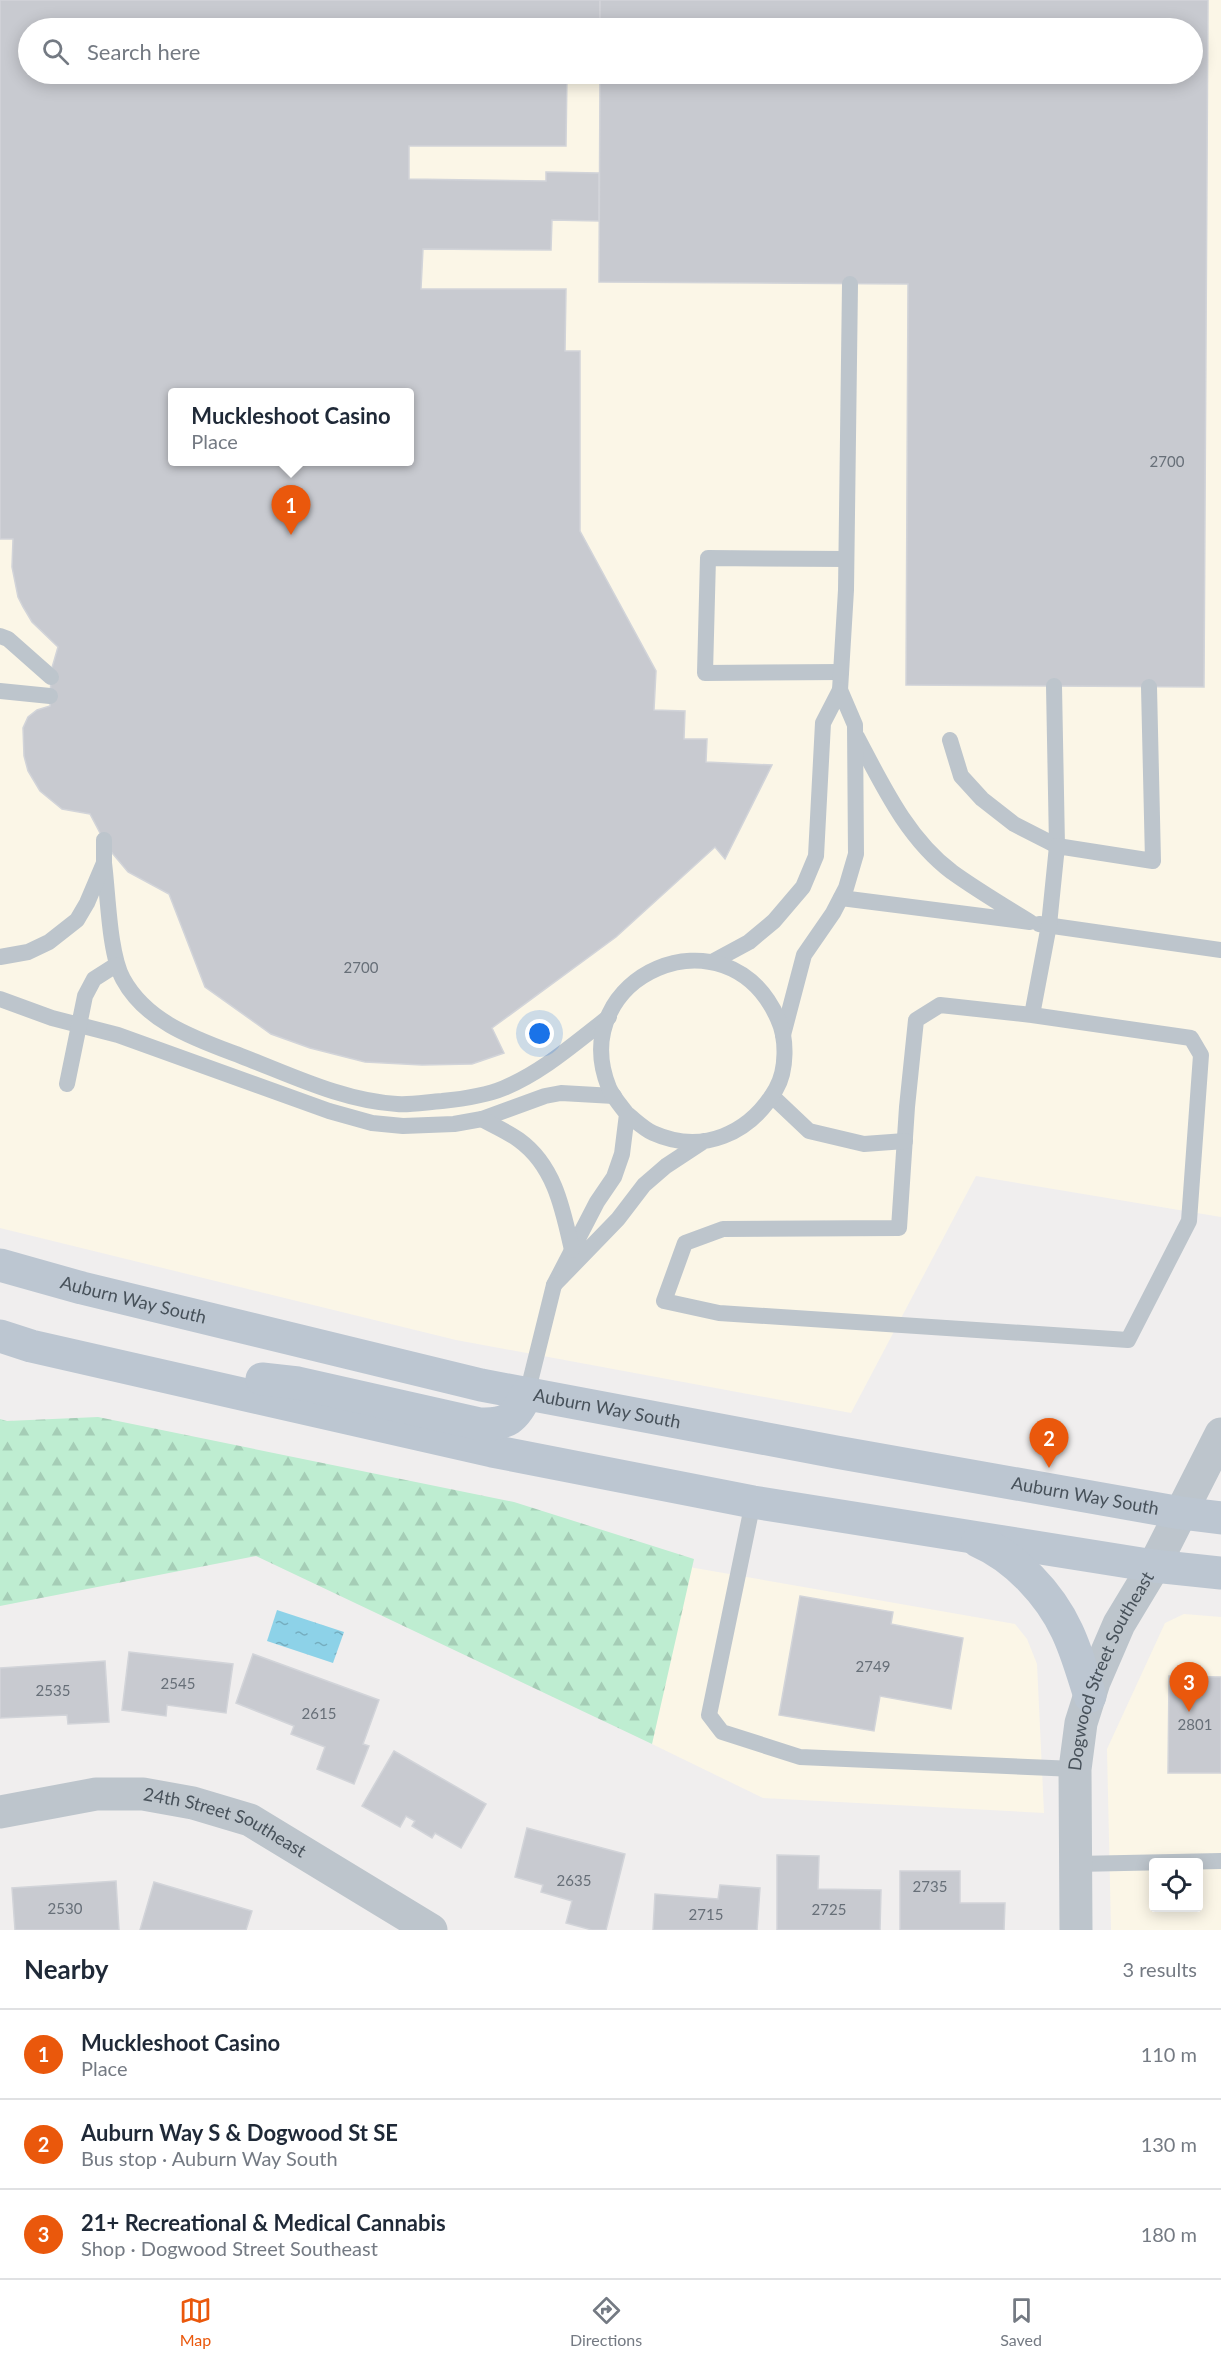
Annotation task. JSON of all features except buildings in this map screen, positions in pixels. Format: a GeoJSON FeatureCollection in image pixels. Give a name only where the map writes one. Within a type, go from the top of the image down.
{"type":"FeatureCollection","features":[{"type":"Feature","properties":{"kind":"main road","name":"Auburn Way South"},"geometry":{"type":"LineString","coordinates":[[0,1265],[82,1288],[527,1394],[836,1452],[1181,1513],[1221,1518]]}},
{"type":"Feature","properties":{"kind":"main road"},"geometry":{"type":"LineString","coordinates":[[0,1336],[214,1388],[492,1451],[753,1502],[960,1533],[1154,1566],[1221,1573]]}},
{"type":"Feature","properties":{"kind":"main road"},"geometry":{"type":"LineString","coordinates":[[214,1388],[228,1380],[273,1379],[480,1424],[509,1421],[527,1394]]}},
{"type":"Feature","properties":{"kind":"main road"},"geometry":{"type":"LineString","coordinates":[[960,1533],[998,1550],[1029,1578],[1051,1604],[1067,1631],[1090,1696]]}},
{"type":"Feature","properties":{"kind":"street","name":"Dogwood Street Southeast"},"geometry":{"type":"LineString","coordinates":[[1076,1930],[1075,1768],[1081,1723],[1119,1624],[1154,1566],[1221,1434]]}},
{"type":"Feature","properties":{"kind":"street","name":"24th Street Southeast"},"geometry":{"type":"LineString","coordinates":[[0,1812],[96,1794],[143,1794],[193,1803],[250,1820],[313,1857],[386,1919],[430,1930]]}},
{"type":"Feature","properties":{"kind":"lane"},"geometry":{"type":"LineString","coordinates":[[712,962],[749,942],[774,921],[803,887],[816,856],[823,723],[840,690],[846,559],[850,284]]}},
{"type":"Feature","properties":{"kind":"lane"},"geometry":{"type":"LineString","coordinates":[[841,672],[705,673],[708,558],[846,559]]}},
{"type":"Feature","properties":{"kind":"lane"},"geometry":{"type":"LineString","coordinates":[[0,636],[8,639],[51,677]]}},
{"type":"Feature","properties":{"kind":"lane"},"geometry":{"type":"LineString","coordinates":[[1032,1015],[1049,926],[1057,846],[1054,686]]}},
{"type":"Feature","properties":{"kind":"lane"},"geometry":{"type":"LineString","coordinates":[[950,740],[961,776],[982,799],[1014,824],[1057,846],[1153,861],[1149,687]]}},
{"type":"Feature","properties":{"kind":"lane"},"geometry":{"type":"LineString","coordinates":[[783,1036],[804,955],[841,898],[856,854],[855,725],[840,690]]}},
{"type":"Feature","properties":{"kind":"lane"},"geometry":{"type":"LineString","coordinates":[[0,691],[50,696]]}},
{"type":"Feature","properties":{"kind":"lane"},"geometry":{"type":"LineString","coordinates":[[855,734],[895,809],[924,846],[951,872],[1030,922]]}},
{"type":"Feature","properties":{"kind":"lane"},"geometry":{"type":"LineString","coordinates":[[104,840],[104,863],[116,965],[123,981],[141,1004],[167,1025],[197,1040],[330,1090],[368,1101],[399,1104],[460,1099],[503,1089],[540,1069],[610,1016]]}},
{"type":"Feature","properties":{"kind":"lane"},"geometry":{"type":"LineString","coordinates":[[0,957],[28,952],[65,931],[77,920],[87,903],[104,863]]}},
{"type":"Feature","properties":{"kind":"lane"},"geometry":{"type":"LineString","coordinates":[[841,898],[1030,922],[1221,950]]}},
{"type":"Feature","properties":{"kind":"lane"},"geometry":{"type":"LineString","coordinates":[[693,959],[712,962],[723,964],[749,979],[770,1000],[782,1028],[785,1058],[778,1087],[762,1111],[738,1130],[710,1141],[680,1141],[651,1132],[627,1114],[614,1096],[602,1060],[604,1029],[616,1002],[636,979],[663,965],[693,959]]}},
{"type":"Feature","properties":{"kind":"lane"},"geometry":{"type":"LineString","coordinates":[[67,1084],[85,996],[94,979],[116,965]]}},
{"type":"Feature","properties":{"kind":"lane"},"geometry":{"type":"LineString","coordinates":[[0,999],[78,1025],[117,1035],[329,1111],[372,1123],[403,1126],[454,1124],[482,1119],[545,1096],[561,1093],[614,1096]]}},
{"type":"Feature","properties":{"kind":"lane"},"geometry":{"type":"LineString","coordinates":[[940,1005],[1032,1015],[1191,1038],[1201,1054],[1189,1221],[1128,1340],[719,1313],[664,1301],[685,1244],[723,1229],[899,1228],[905,1141],[915,1020],[940,1005]]}},
{"type":"Feature","properties":{"kind":"lane"},"geometry":{"type":"LineString","coordinates":[[772,1096],[809,1131],[864,1144],[905,1141]]}},
{"type":"Feature","properties":{"kind":"lane"},"geometry":{"type":"LineString","coordinates":[[527,1394],[554,1285],[597,1202],[614,1177],[622,1154],[627,1114]]}},
{"type":"Feature","properties":{"kind":"lane"},"geometry":{"type":"LineString","coordinates":[[482,1119],[519,1140],[538,1158],[551,1179],[563,1206],[572,1250]]}},
{"type":"Feature","properties":{"kind":"lane"},"geometry":{"type":"LineString","coordinates":[[554,1285],[618,1219],[644,1185],[666,1166],[704,1141]]}},
{"type":"Feature","properties":{"kind":"lane"},"geometry":{"type":"LineString","coordinates":[[753,1502],[709,1714],[722,1732],[800,1757],[1075,1768]]}},
{"type":"Feature","properties":{"kind":"lane"},"geometry":{"type":"LineString","coordinates":[[1076,1864],[1221,1862]]}},
{"type":"Feature","properties":{"kind":"shaded area"},"geometry":{"type":"Polygon","coordinates":[[[0,0],[1221,0],[1221,1217],[976,1176],[851,1413],[456,1340],[0,1228],[0,0]]]}},
{"type":"Feature","properties":{"kind":"shaded area"},"geometry":{"type":"Polygon","coordinates":[[[689,1567],[1015,1624],[1027,1639],[1037,1664],[1044,1813],[763,1798],[652,1744],[689,1567]]]}},
{"type":"Feature","properties":{"kind":"shaded area"},"geometry":{"type":"Polygon","coordinates":[[[1184,1614],[1221,1617],[1221,1930],[1111,1930],[1107,1749],[1165,1623],[1184,1614]]]}},
{"type":"Feature","properties":{"kind":"green space"},"geometry":{"type":"Polygon","coordinates":[[[98,1417],[514,1502],[694,1559],[652,1744],[256,1556],[0,1606],[0,1419],[7,1421],[98,1417]]]}},
{"type":"Feature","properties":{"kind":"water"},"geometry":{"type":"Polygon","coordinates":[[[277,1610],[344,1632],[333,1663],[267,1641],[277,1610]]]}},
{"type":"Feature","properties":{"kind":"place","name":"Muckleshoot Casino"},"geometry":{"type":"Point","coordinates":[291,535]}},
{"type":"Feature","properties":{"kind":"place","name":"Auburn Way S & Dogwood St SE"},"geometry":{"type":"Point","coordinates":[1049,1468]}},
{"type":"Feature","properties":{"kind":"place","name":"21+ Recreational & Medical Cannabis"},"geometry":{"type":"Point","coordinates":[1189,1712]}}]}
